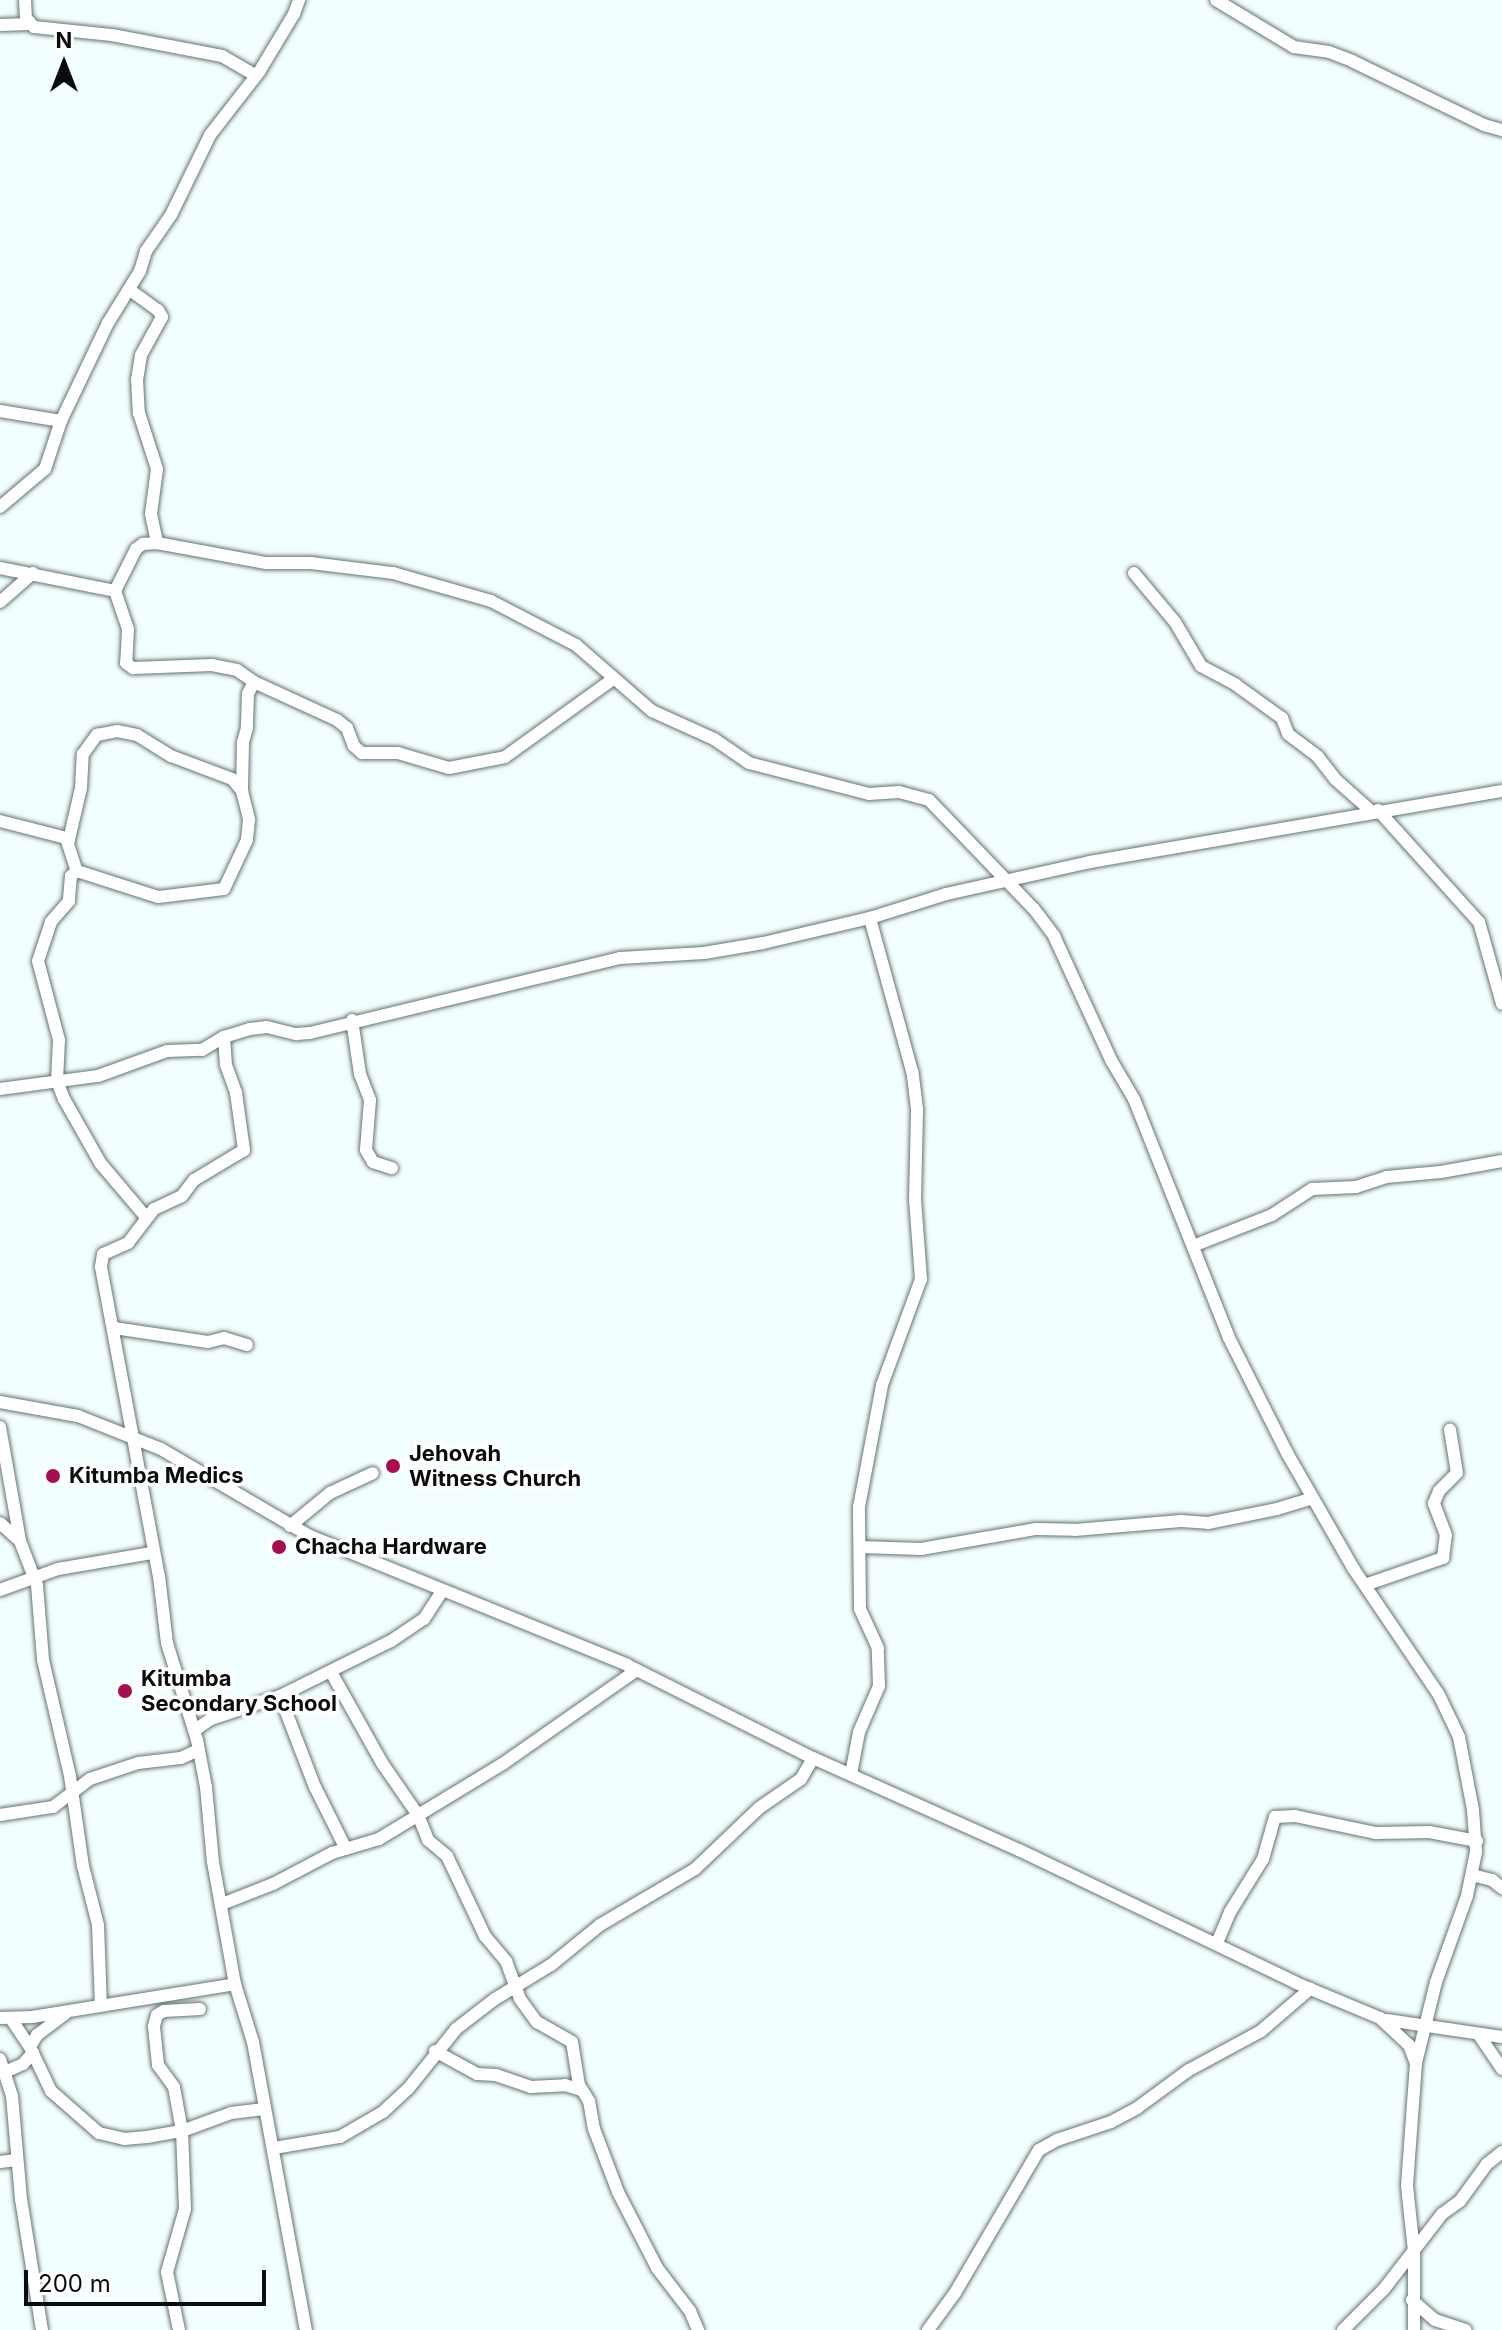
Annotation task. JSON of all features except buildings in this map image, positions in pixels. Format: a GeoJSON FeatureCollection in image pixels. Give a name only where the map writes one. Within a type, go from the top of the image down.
{"type":"FeatureCollection","features":[{"type":"Feature","properties":{"kind":"street"},"geometry":{"type":"LineString","coordinates":[[25,0],[29,24]]}},
{"type":"Feature","properties":{"kind":"street"},"geometry":{"type":"LineString","coordinates":[[0,507],[45,469],[61,421],[108,323],[130,290],[146,251],[171,215],[210,135],[256,76],[299,0]]}},
{"type":"Feature","properties":{"kind":"street"},"geometry":{"type":"LineString","coordinates":[[1216,0],[1231,5],[1294,47],[1329,52],[1352,61],[1403,88],[1502,130]]}},
{"type":"Feature","properties":{"kind":"street"},"geometry":{"type":"LineString","coordinates":[[0,25],[29,24],[222,56],[256,76]]}},
{"type":"Feature","properties":{"kind":"street"},"geometry":{"type":"LineString","coordinates":[[130,290],[158,310],[162,317],[141,355],[137,379],[139,413],[157,469],[151,514],[157,543]]}},
{"type":"Feature","properties":{"kind":"street"},"geometry":{"type":"LineString","coordinates":[[0,411],[61,421]]}},
{"type":"Feature","properties":{"kind":"street"},"geometry":{"type":"LineString","coordinates":[[613,679],[505,757],[449,768],[398,753],[362,753],[354,746],[347,728],[337,720],[254,682],[237,670],[212,665],[175,665],[154,670],[128,666],[128,629],[115,591],[136,549],[143,544],[157,543],[266,563],[324,564],[393,573],[491,601],[576,645],[652,711],[714,739],[760,767],[869,794],[899,792],[929,800],[1006,879],[1054,936],[1111,1060],[1134,1099],[1229,1338],[1312,1498],[1365,1585],[1439,1695],[1455,1725],[1468,1774],[1477,1841],[1472,1875],[1436,1982],[1427,2029],[1416,2063],[1407,2186],[1414,2251],[1414,2330]]}},
{"type":"Feature","properties":{"kind":"street"},"geometry":{"type":"LineString","coordinates":[[0,568],[115,591]]}},
{"type":"Feature","properties":{"kind":"street"},"geometry":{"type":"LineString","coordinates":[[0,602],[33,573]]}},
{"type":"Feature","properties":{"kind":"street"},"geometry":{"type":"LineString","coordinates":[[1134,573],[1179,628],[1201,666],[1236,685],[1282,718],[1288,734],[1318,757],[1335,779],[1374,810],[1479,922],[1502,1004]]}},
{"type":"Feature","properties":{"kind":"street"},"geometry":{"type":"LineString","coordinates":[[77,871],[141,895],[158,897],[219,892],[247,840],[249,820],[242,791],[243,742],[247,728],[248,694],[254,682]]}},
{"type":"Feature","properties":{"kind":"street"},"geometry":{"type":"LineString","coordinates":[[68,844],[81,788],[83,754],[97,735],[117,731],[137,735],[171,756],[232,779],[242,791]]}},
{"type":"Feature","properties":{"kind":"street"},"geometry":{"type":"LineString","coordinates":[[0,1089],[98,1076],[167,1051],[202,1050],[224,1037],[260,1028],[302,1034],[352,1020],[435,1005],[620,958],[704,953],[870,918],[1006,879],[1374,810],[1502,791]]}},
{"type":"Feature","properties":{"kind":"street"},"geometry":{"type":"LineString","coordinates":[[0,821],[66,838],[77,871]]}},
{"type":"Feature","properties":{"kind":"street"},"geometry":{"type":"LineString","coordinates":[[77,871],[71,876],[69,901],[51,922],[38,961],[59,1040],[57,1081],[101,1164],[146,1217]]}},
{"type":"Feature","properties":{"kind":"street"},"geometry":{"type":"LineString","coordinates":[[851,1774],[859,1732],[879,1686],[878,1648],[860,1609],[859,1507],[879,1398],[915,1304],[922,1266],[915,1200],[917,1109],[912,1071],[870,918]]}},
{"type":"Feature","properties":{"kind":"street"},"geometry":{"type":"LineString","coordinates":[[352,1020],[360,1074],[370,1100],[366,1150],[373,1162],[392,1168]]}},
{"type":"Feature","properties":{"kind":"street"},"geometry":{"type":"LineString","coordinates":[[224,1037],[226,1065],[236,1093],[244,1150],[194,1180],[182,1196],[154,1209],[128,1243],[105,1252],[102,1257],[104,1296],[114,1328],[148,1551],[159,1576],[169,1653],[195,1730],[235,1984],[253,2042],[306,2330]]}},
{"type":"Feature","properties":{"kind":"street"},"geometry":{"type":"LineString","coordinates":[[1193,1246],[1272,1215],[1312,1189],[1356,1187],[1386,1177],[1441,1172],[1502,1161]]}},
{"type":"Feature","properties":{"kind":"street"},"geometry":{"type":"LineString","coordinates":[[114,1328],[208,1342],[228,1338],[247,1345]]}},
{"type":"Feature","properties":{"kind":"street"},"geometry":{"type":"LineString","coordinates":[[0,1402],[78,1416],[173,1456],[290,1526],[637,1670],[813,1758],[1217,1943],[1310,1989],[1380,2018],[1427,2029],[1502,2037]]}},
{"type":"Feature","properties":{"kind":"street"},"geometry":{"type":"LineString","coordinates":[[0,1427],[20,1541],[34,1575],[41,1608],[43,1660],[69,1770],[83,1866],[98,1925],[101,2005]]}},
{"type":"Feature","properties":{"kind":"street"},"geometry":{"type":"LineString","coordinates":[[1365,1585],[1443,1558],[1446,1535],[1434,1503],[1439,1491],[1457,1473],[1450,1430]]}},
{"type":"Feature","properties":{"kind":"street"},"geometry":{"type":"LineString","coordinates":[[290,1526],[330,1493],[373,1473]]}},
{"type":"Feature","properties":{"kind":"street"},"geometry":{"type":"LineString","coordinates":[[860,1547],[921,1549],[1036,1529],[1075,1530],[1181,1521],[1208,1523],[1277,1509],[1312,1498]]}},
{"type":"Feature","properties":{"kind":"street"},"geometry":{"type":"LineString","coordinates":[[0,1523],[20,1541]]}},
{"type":"Feature","properties":{"kind":"street"},"geometry":{"type":"LineString","coordinates":[[0,1590],[34,1575],[148,1551]]}},
{"type":"Feature","properties":{"kind":"street"},"geometry":{"type":"LineString","coordinates":[[195,1730],[211,1719],[280,1696],[412,1628],[430,1611],[442,1591]]}},
{"type":"Feature","properties":{"kind":"street"},"geometry":{"type":"LineString","coordinates":[[222,1904],[346,1849],[379,1839],[511,1758],[637,1670]]}},
{"type":"Feature","properties":{"kind":"street"},"geometry":{"type":"LineString","coordinates":[[331,1672],[382,1763],[418,1815],[428,1840],[450,1861],[485,1936],[506,1961],[514,1987],[537,2022],[572,2042],[581,2090],[589,2101],[594,2129],[635,2229],[668,2285],[690,2311],[698,2330]]}},
{"type":"Feature","properties":{"kind":"street"},"geometry":{"type":"LineString","coordinates":[[280,1696],[315,1787],[346,1849]]}},
{"type":"Feature","properties":{"kind":"street"},"geometry":{"type":"LineString","coordinates":[[0,1815],[53,1807],[90,1779],[138,1763],[181,1758],[198,1750]]}},
{"type":"Feature","properties":{"kind":"street"},"geometry":{"type":"LineString","coordinates":[[274,2148],[311,2144],[349,2133],[398,2100],[456,2029],[514,1987],[551,1965],[600,1925],[695,1869],[759,1808],[801,1779],[813,1758]]}},
{"type":"Feature","properties":{"kind":"street"},"geometry":{"type":"LineString","coordinates":[[1217,1943],[1230,1912],[1263,1859],[1275,1817],[1309,1818],[1376,1833],[1429,1832],[1477,1841]]}},
{"type":"Feature","properties":{"kind":"street"},"geometry":{"type":"LineString","coordinates":[[1472,1875],[1492,1880],[1502,1888]]}},
{"type":"Feature","properties":{"kind":"street"},"geometry":{"type":"LineString","coordinates":[[6,2019],[235,1984]]}},
{"type":"Feature","properties":{"kind":"street"},"geometry":{"type":"LineString","coordinates":[[928,2330],[955,2293],[1039,2150],[1137,2108],[1189,2070],[1261,2031],[1310,1989]]}},
{"type":"Feature","properties":{"kind":"street"},"geometry":{"type":"LineString","coordinates":[[179,2330],[167,2272],[185,2209],[182,2131],[174,2087],[158,2065],[154,2026],[157,2015],[164,2011],[200,2009]]}},
{"type":"Feature","properties":{"kind":"street"},"geometry":{"type":"LineString","coordinates":[[4,2074],[20,2066],[48,2025],[73,2010]]}},
{"type":"Feature","properties":{"kind":"street"},"geometry":{"type":"LineString","coordinates":[[1380,2018],[1409,2045],[1416,2063]]}},
{"type":"Feature","properties":{"kind":"street"},"geometry":{"type":"LineString","coordinates":[[6,2019],[32,2050],[55,2096],[99,2133],[135,2138],[182,2131],[231,2113],[264,2109]]}},
{"type":"Feature","properties":{"kind":"street"},"geometry":{"type":"LineString","coordinates":[[1479,2035],[1502,2069]]}},
{"type":"Feature","properties":{"kind":"street"},"geometry":{"type":"LineString","coordinates":[[435,2051],[477,2074],[496,2075],[531,2087],[565,2085],[581,2090]]}},
{"type":"Feature","properties":{"kind":"street"},"geometry":{"type":"LineString","coordinates":[[0,2059],[12,2096],[17,2160],[42,2330]]}},
{"type":"Feature","properties":{"kind":"street"},"geometry":{"type":"LineString","coordinates":[[1343,2330],[1384,2289],[1442,2214],[1460,2201],[1487,2164],[1502,2152]]}},
{"type":"Feature","properties":{"kind":"street"},"geometry":{"type":"LineString","coordinates":[[0,2162],[17,2160]]}},
{"type":"Feature","properties":{"kind":"street"},"geometry":{"type":"LineString","coordinates":[[1412,2300],[1435,2320],[1465,2330]]}},
{"type":"Feature","properties":{"kind":"place","name":"Jehovah Witness Church"},"geometry":{"type":"Point","coordinates":[393,1466]}},
{"type":"Feature","properties":{"kind":"place","name":"Kitumba Medics"},"geometry":{"type":"Point","coordinates":[53,1476]}},
{"type":"Feature","properties":{"kind":"place","name":"Chacha Hardware"},"geometry":{"type":"Point","coordinates":[279,1547]}},
{"type":"Feature","properties":{"kind":"place","name":"Kitumba Secondary School"},"geometry":{"type":"Point","coordinates":[125,1691]}}]}
